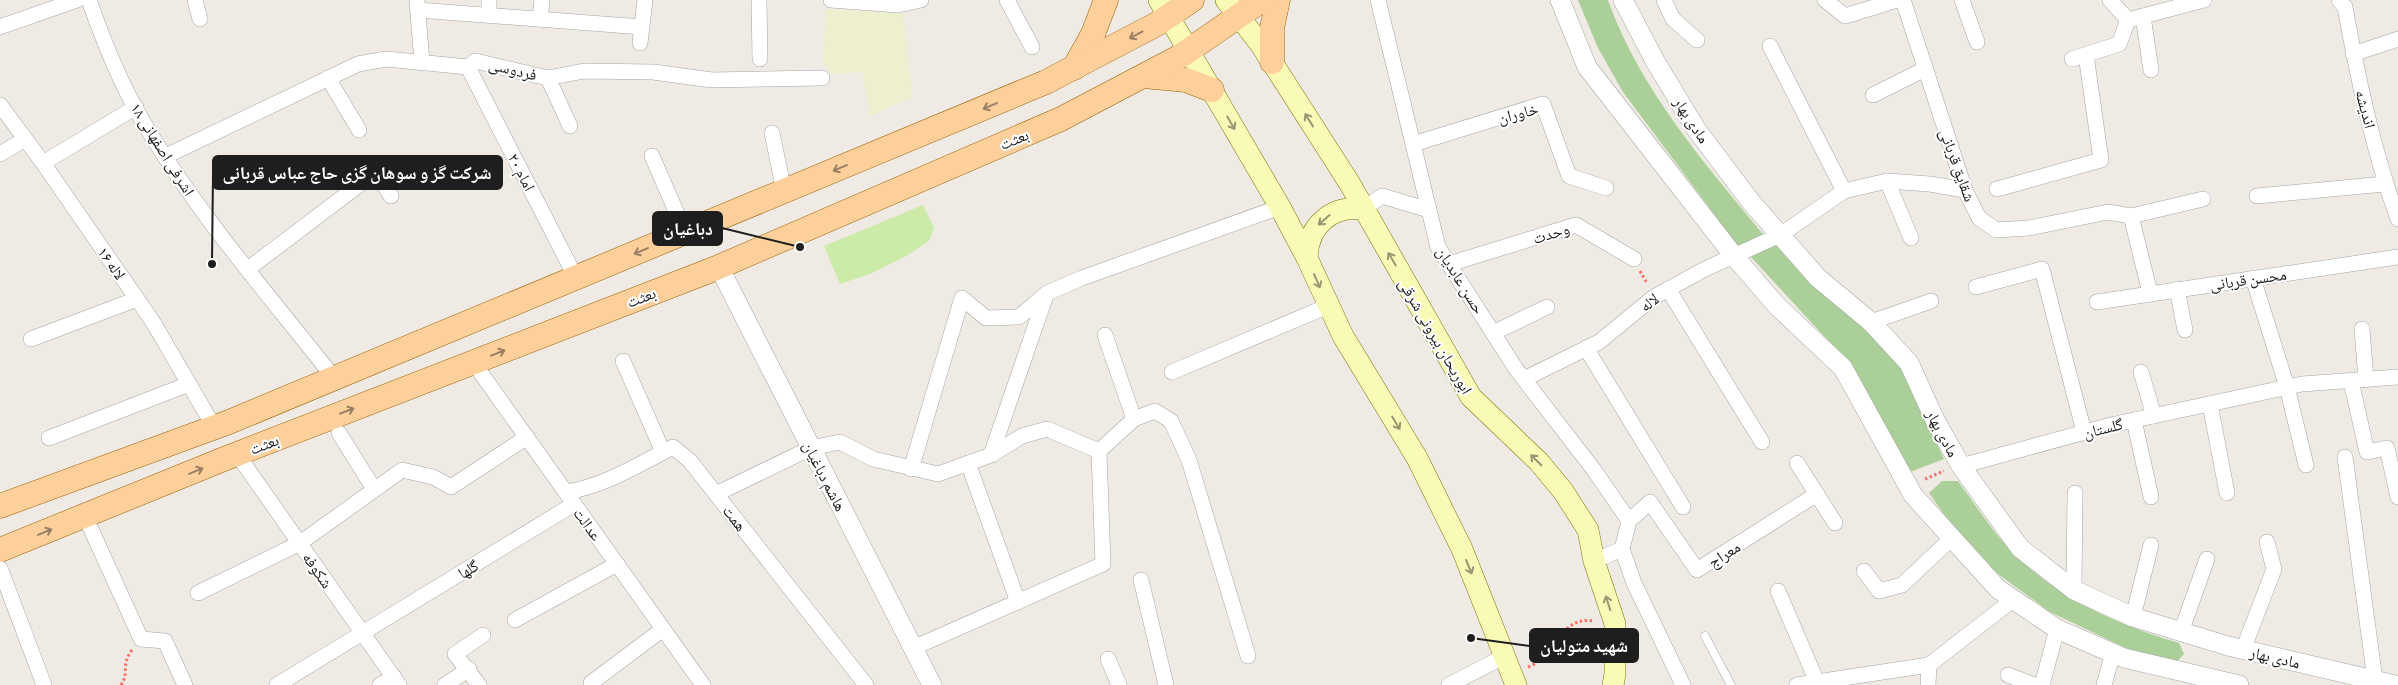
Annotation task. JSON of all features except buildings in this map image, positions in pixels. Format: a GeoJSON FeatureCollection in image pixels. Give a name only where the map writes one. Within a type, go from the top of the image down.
{"type":"FeatureCollection","features":[{"type":"Feature","properties":{"kind":"main road"},"geometry":{"type":"LineString","coordinates":[[1074,68],[1093,34],[1106,0]]}},
{"type":"Feature","properties":{"kind":"main road","name":"بعثت"},"geometry":{"type":"LineString","coordinates":[[0,506],[214,427],[1046,82],[1157,24],[1164,8],[1192,0]]}},
{"type":"Feature","properties":{"kind":"main road","name":"بعثت"},"geometry":{"type":"LineString","coordinates":[[0,550],[237,454],[719,267],[1061,119],[1190,50],[1232,8],[1262,0]]}},
{"type":"Feature","properties":{"kind":"main road"},"geometry":{"type":"LineString","coordinates":[[1272,62],[1272,28],[1278,0]]}},
{"type":"Feature","properties":{"kind":"main road"},"geometry":{"type":"LineString","coordinates":[[1164,8],[1280,207],[1307,258],[1343,336],[1417,458],[1462,549],[1511,671]]}},
{"type":"Feature","properties":{"kind":"main road","name":"ابوریحان بیرونی شرقی"},"geometry":{"type":"LineString","coordinates":[[1232,8],[1272,62],[1350,184],[1471,397],[1539,462],[1563,491],[1588,530],[1594,561],[1615,624],[1616,674],[1613,685]]}},
{"type":"Feature","properties":{"kind":"main road"},"geometry":{"type":"LineString","coordinates":[[1144,76],[1186,80],[1212,90]]}},
{"type":"Feature","properties":{"kind":"main road"},"geometry":{"type":"LineString","coordinates":[[1307,258],[1310,239],[1319,223],[1335,212],[1354,208],[1363,209]]}},
{"type":"Feature","properties":{"kind":"street"},"geometry":{"type":"LineString","coordinates":[[0,27],[77,0]]}},
{"type":"Feature","properties":{"kind":"street","name":"اشرفی اصفهانی ۱۸"},"geometry":{"type":"LineString","coordinates":[[89,0],[105,46],[136,108],[192,197],[334,378]]}},
{"type":"Feature","properties":{"kind":"street"},"geometry":{"type":"LineString","coordinates":[[195,0],[200,19]]}},
{"type":"Feature","properties":{"kind":"street"},"geometry":{"type":"LineString","coordinates":[[540,19],[542,0]]}},
{"type":"Feature","properties":{"kind":"street"},"geometry":{"type":"LineString","coordinates":[[640,43],[644,0]]}},
{"type":"Feature","properties":{"kind":"street"},"geometry":{"type":"LineString","coordinates":[[759,0],[760,59]]}},
{"type":"Feature","properties":{"kind":"street"},"geometry":{"type":"LineString","coordinates":[[831,0],[898,5],[922,0]]}},
{"type":"Feature","properties":{"kind":"street"},"geometry":{"type":"LineString","coordinates":[[1007,0],[1032,47]]}},
{"type":"Feature","properties":{"kind":"street","name":"حسن عابدیان"},"geometry":{"type":"LineString","coordinates":[[1378,0],[1438,247],[1524,379],[1594,470],[1629,521]]}},
{"type":"Feature","properties":{"kind":"street"},"geometry":{"type":"LineString","coordinates":[[1560,0],[1587,67],[1734,256],[1777,306],[1843,368],[1913,495],[1998,589],[2057,629],[2124,658],[2239,685]]}},
{"type":"Feature","properties":{"kind":"street","name":"مادی بهار"},"geometry":{"type":"LineString","coordinates":[[1623,0],[1655,61],[1696,129],[1751,202],[1818,278],[1871,322],[1909,363],[1935,420],[1961,466],[2020,548],[2074,590],[2133,617],[2243,650],[2395,685]]}},
{"type":"Feature","properties":{"kind":"street"},"geometry":{"type":"LineString","coordinates":[[1664,0],[1673,19],[1697,40]]}},
{"type":"Feature","properties":{"kind":"street"},"geometry":{"type":"LineString","coordinates":[[1825,0],[1845,16],[1896,0]]}},
{"type":"Feature","properties":{"kind":"street","name":"شقایق قربانی"},"geometry":{"type":"LineString","coordinates":[[1903,0],[1965,190],[1979,218],[1996,230],[2029,228],[2108,212],[2131,216]]}},
{"type":"Feature","properties":{"kind":"street"},"geometry":{"type":"LineString","coordinates":[[1962,0],[1976,42]]}},
{"type":"Feature","properties":{"kind":"street"},"geometry":{"type":"LineString","coordinates":[[2110,0],[2136,18],[2151,70]]}},
{"type":"Feature","properties":{"kind":"street"},"geometry":{"type":"LineString","coordinates":[[1997,189],[2101,160],[2079,57],[2119,44],[2136,18],[2204,0]]}},
{"type":"Feature","properties":{"kind":"street","name":"اندیشه"},"geometry":{"type":"LineString","coordinates":[[2339,0],[2345,7],[2353,54],[2386,184],[2398,219]]}},
{"type":"Feature","properties":{"kind":"street"},"geometry":{"type":"LineString","coordinates":[[422,63],[418,5],[489,8],[540,19],[642,27]]}},
{"type":"Feature","properties":{"kind":"street"},"geometry":{"type":"LineString","coordinates":[[2353,54],[2398,40]]}},
{"type":"Feature","properties":{"kind":"street"},"geometry":{"type":"LineString","coordinates":[[1770,46],[1844,192]]}},
{"type":"Feature","properties":{"kind":"street","name":"فردوسی"},"geometry":{"type":"LineString","coordinates":[[166,156],[358,64],[386,59],[468,66],[475,61],[548,78],[584,71],[653,72],[712,80],[822,78]]}},
{"type":"Feature","properties":{"kind":"street","name":"امام ۲۰"},"geometry":{"type":"LineString","coordinates":[[468,66],[576,278]]}},
{"type":"Feature","properties":{"kind":"street"},"geometry":{"type":"LineString","coordinates":[[1873,94],[1925,69]]}},
{"type":"Feature","properties":{"kind":"street"},"geometry":{"type":"LineString","coordinates":[[328,78],[358,130]]}},
{"type":"Feature","properties":{"kind":"street"},"geometry":{"type":"LineString","coordinates":[[548,78],[570,126]]}},
{"type":"Feature","properties":{"kind":"street","name":"خاوران"},"geometry":{"type":"LineString","coordinates":[[1413,144],[1543,104],[1568,176],[1606,188]]}},
{"type":"Feature","properties":{"kind":"street","name":"لاله ۱۶"},"geometry":{"type":"LineString","coordinates":[[0,105],[43,163],[136,299],[214,427]]}},
{"type":"Feature","properties":{"kind":"street"},"geometry":{"type":"LineString","coordinates":[[43,163],[136,108]]}},
{"type":"Feature","properties":{"kind":"street"},"geometry":{"type":"LineString","coordinates":[[772,133],[784,191]]}},
{"type":"Feature","properties":{"kind":"street"},"geometry":{"type":"LineString","coordinates":[[0,154],[25,139]]}},
{"type":"Feature","properties":{"kind":"street"},"geometry":{"type":"LineString","coordinates":[[652,156],[686,232]]}},
{"type":"Feature","properties":{"kind":"street"},"geometry":{"type":"LineString","coordinates":[[248,268],[376,172],[391,196]]}},
{"type":"Feature","properties":{"kind":"street"},"geometry":{"type":"LineString","coordinates":[[1887,181],[1911,238]]}},
{"type":"Feature","properties":{"kind":"street","name":"لاله"},"geometry":{"type":"LineString","coordinates":[[1524,379],[1599,342],[1661,293],[1780,235],[1844,192],[1887,181],[1930,184],[1965,190]]}},
{"type":"Feature","properties":{"kind":"street"},"geometry":{"type":"LineString","coordinates":[[2257,196],[2386,184]]}},
{"type":"Feature","properties":{"kind":"street"},"geometry":{"type":"LineString","coordinates":[[1363,209],[1382,196],[1429,210]]}},
{"type":"Feature","properties":{"kind":"street"},"geometry":{"type":"LineString","coordinates":[[2150,293],[2131,216],[2204,199]]}},
{"type":"Feature","properties":{"kind":"street"},"geometry":{"type":"LineString","coordinates":[[911,469],[962,298],[986,318],[1019,317],[1047,293],[1082,278],[1280,207]]}},
{"type":"Feature","properties":{"kind":"street","name":"وحدت"},"geometry":{"type":"LineString","coordinates":[[1449,264],[1576,225],[1634,259]]}},
{"type":"Feature","properties":{"kind":"street","name":"محسن قربانی"},"geometry":{"type":"LineString","coordinates":[[2097,302],[2398,258]]}},
{"type":"Feature","properties":{"kind":"street","name":"هاشم دباغیان"},"geometry":{"type":"LineString","coordinates":[[719,267],[932,685]]}},
{"type":"Feature","properties":{"kind":"street"},"geometry":{"type":"LineString","coordinates":[[1976,287],[2042,269],[2084,432]]}},
{"type":"Feature","properties":{"kind":"street"},"geometry":{"type":"LineString","coordinates":[[2253,278],[2287,387],[2306,465]]}},
{"type":"Feature","properties":{"kind":"street"},"geometry":{"type":"LineString","coordinates":[[2176,289],[2185,330]]}},
{"type":"Feature","properties":{"kind":"street"},"geometry":{"type":"LineString","coordinates":[[992,455],[1047,293]]}},
{"type":"Feature","properties":{"kind":"street"},"geometry":{"type":"LineString","coordinates":[[1661,293],[1762,442]]}},
{"type":"Feature","properties":{"kind":"street"},"geometry":{"type":"LineString","coordinates":[[31,339],[136,299]]}},
{"type":"Feature","properties":{"kind":"street"},"geometry":{"type":"LineString","coordinates":[[1871,322],[1931,300]]}},
{"type":"Feature","properties":{"kind":"street"},"geometry":{"type":"LineString","coordinates":[[1172,372],[1328,306]]}},
{"type":"Feature","properties":{"kind":"street"},"geometry":{"type":"LineString","coordinates":[[1493,333],[1547,307]]}},
{"type":"Feature","properties":{"kind":"street"},"geometry":{"type":"LineString","coordinates":[[2362,329],[2359,380],[2367,452],[2387,448],[2398,497]]}},
{"type":"Feature","properties":{"kind":"street"},"geometry":{"type":"LineString","coordinates":[[1105,335],[1134,419]]}},
{"type":"Feature","properties":{"kind":"street"},"geometry":{"type":"LineString","coordinates":[[1586,348],[1683,507]]}},
{"type":"Feature","properties":{"kind":"street"},"geometry":{"type":"LineString","coordinates":[[570,498],[620,475],[663,452],[623,361]]}},
{"type":"Feature","properties":{"kind":"street","name":"عدالت"},"geometry":{"type":"LineString","coordinates":[[473,362],[703,685]]}},
{"type":"Feature","properties":{"kind":"street"},"geometry":{"type":"LineString","coordinates":[[2141,372],[2154,416]]}},
{"type":"Feature","properties":{"kind":"street","name":"گلستان"},"geometry":{"type":"LineString","coordinates":[[1961,466],[2084,432],[2287,387],[2302,384],[2398,377]]}},
{"type":"Feature","properties":{"kind":"street"},"geometry":{"type":"LineString","coordinates":[[49,438],[189,384]]}},
{"type":"Feature","properties":{"kind":"street"},"geometry":{"type":"LineString","coordinates":[[2210,404],[2227,493]]}},
{"type":"Feature","properties":{"kind":"street"},"geometry":{"type":"LineString","coordinates":[[913,648],[1103,564],[1099,451],[1134,419],[1156,411],[1171,421],[1189,460],[1248,656]]}},
{"type":"Feature","properties":{"kind":"street"},"geometry":{"type":"LineString","coordinates":[[2134,420],[2151,498]]}},
{"type":"Feature","properties":{"kind":"street"},"geometry":{"type":"LineString","coordinates":[[716,494],[811,448],[840,442],[873,459],[938,474],[992,455],[1022,436],[1047,429],[1099,451]]}},
{"type":"Feature","properties":{"kind":"street"},"geometry":{"type":"LineString","coordinates":[[340,433],[374,489]]}},
{"type":"Feature","properties":{"kind":"street"},"geometry":{"type":"LineString","coordinates":[[198,593],[300,543],[402,470],[432,477],[451,487],[527,437]]}},
{"type":"Feature","properties":{"kind":"street","name":"همت"},"geometry":{"type":"LineString","coordinates":[[663,452],[673,447],[684,456],[866,685]]}},
{"type":"Feature","properties":{"kind":"street","name":"شکوفه"},"geometry":{"type":"LineString","coordinates":[[237,454],[397,681]]}},
{"type":"Feature","properties":{"kind":"street"},"geometry":{"type":"LineString","coordinates":[[2345,457],[2375,680]]}},
{"type":"Feature","properties":{"kind":"street"},"geometry":{"type":"LineString","coordinates":[[968,463],[1018,602]]}},
{"type":"Feature","properties":{"kind":"street"},"geometry":{"type":"LineString","coordinates":[[1797,463],[1835,522]]}},
{"type":"Feature","properties":{"kind":"street"},"geometry":{"type":"LineString","coordinates":[[2074,590],[2075,493]]}},
{"type":"Feature","properties":{"kind":"street","name":"معراج"},"geometry":{"type":"LineString","coordinates":[[1629,521],[1650,502],[1697,570],[1817,494]]}},
{"type":"Feature","properties":{"kind":"street","name":"گلها"},"geometry":{"type":"LineString","coordinates":[[277,685],[363,633],[570,498]]}},
{"type":"Feature","properties":{"kind":"street"},"geometry":{"type":"LineString","coordinates":[[85,516],[141,639],[165,640],[185,685]]}},
{"type":"Feature","properties":{"kind":"street"},"geometry":{"type":"LineString","coordinates":[[1629,521],[1622,549],[1634,583],[1683,685]]}},
{"type":"Feature","properties":{"kind":"street"},"geometry":{"type":"LineString","coordinates":[[1864,571],[1880,591],[1902,585],[1952,538]]}},
{"type":"Feature","properties":{"kind":"street"},"geometry":{"type":"LineString","coordinates":[[2243,650],[2274,569],[2267,542]]}},
{"type":"Feature","properties":{"kind":"street"},"geometry":{"type":"LineString","coordinates":[[2133,617],[2151,545]]}},
{"type":"Feature","properties":{"kind":"street"},"geometry":{"type":"LineString","coordinates":[[1594,561],[1622,549]]}},
{"type":"Feature","properties":{"kind":"street"},"geometry":{"type":"LineString","coordinates":[[2181,632],[2207,559]]}},
{"type":"Feature","properties":{"kind":"street"},"geometry":{"type":"LineString","coordinates":[[515,620],[617,564]]}},
{"type":"Feature","properties":{"kind":"street"},"geometry":{"type":"LineString","coordinates":[[0,568],[44,685]]}},
{"type":"Feature","properties":{"kind":"street"},"geometry":{"type":"LineString","coordinates":[[1141,580],[1166,685]]}},
{"type":"Feature","properties":{"kind":"street"},"geometry":{"type":"LineString","coordinates":[[1778,592],[1817,682]]}},
{"type":"Feature","properties":{"kind":"street"},"geometry":{"type":"LineString","coordinates":[[1797,685],[1855,680],[1929,665],[2014,599]]}},
{"type":"Feature","properties":{"kind":"street"},"geometry":{"type":"LineString","coordinates":[[593,685],[592,683],[663,629]]}},
{"type":"Feature","properties":{"kind":"street"},"geometry":{"type":"LineString","coordinates":[[2042,685],[2057,629]]}},
{"type":"Feature","properties":{"kind":"street"},"geometry":{"type":"LineString","coordinates":[[479,685],[469,669],[455,654],[483,635]]}},
{"type":"Feature","properties":{"kind":"street"},"geometry":{"type":"LineString","coordinates":[[2104,685],[2113,653]]}},
{"type":"Feature","properties":{"kind":"street"},"geometry":{"type":"LineString","coordinates":[[1108,659],[1119,685]]}},
{"type":"Feature","properties":{"kind":"street"},"geometry":{"type":"LineString","coordinates":[[1928,685],[1929,665]]}},
{"type":"Feature","properties":{"kind":"street"},"geometry":{"type":"LineString","coordinates":[[445,685],[469,669]]}},
{"type":"Feature","properties":{"kind":"street"},"geometry":{"type":"LineString","coordinates":[[1449,685],[1511,671]]}},
{"type":"Feature","properties":{"kind":"street"},"geometry":{"type":"LineString","coordinates":[[2008,675],[2034,685]]}},
{"type":"Feature","properties":{"kind":"street"},"geometry":{"type":"LineString","coordinates":[[380,685],[397,681]]}},
{"type":"Feature","properties":{"kind":"lane"},"geometry":{"type":"LineString","coordinates":[[1705,636],[1731,685]]}},
{"type":"Feature","properties":{"kind":"path"},"geometry":{"type":"LineString","coordinates":[[1634,259],[1661,293]]}},
{"type":"Feature","properties":{"kind":"path"},"geometry":{"type":"LineString","coordinates":[[1908,486],[1940,472],[1961,466]]}},
{"type":"Feature","properties":{"kind":"path"},"geometry":{"type":"LineString","coordinates":[[1511,671],[1536,664],[1564,630],[1575,623],[1585,619],[1615,624]]}},
{"type":"Feature","properties":{"kind":"path"},"geometry":{"type":"LineString","coordinates":[[121,685],[125,679],[125,659],[141,639]]}},
{"type":"Feature","properties":{"kind":"green space"},"geometry":{"type":"Polygon","coordinates":[[[1578,0],[1608,0],[1637,64],[1655,94],[1696,152],[1763,234],[1738,246],[1623,92],[1598,48],[1578,0]]]}},
{"type":"Feature","properties":{"kind":"green space"},"geometry":{"type":"Polygon","coordinates":[[[826,9],[903,12],[912,97],[870,116],[862,72],[830,74],[823,61],[826,9]]]}},
{"type":"Feature","properties":{"kind":"green space"},"geometry":{"type":"Polygon","coordinates":[[[923,205],[934,228],[929,241],[906,256],[870,274],[840,284],[824,246],[923,205]]]}},
{"type":"Feature","properties":{"kind":"green space"},"geometry":{"type":"Polygon","coordinates":[[[1778,243],[1865,328],[1901,369],[1944,459],[1910,472],[1847,361],[1751,257],[1778,243]]]}},
{"type":"Feature","properties":{"kind":"green space"},"geometry":{"type":"Polygon","coordinates":[[[1942,481],[1958,481],[2000,539],[2016,556],[2052,586],[2113,619],[2179,643],[2184,654],[2170,669],[2050,612],[1998,574],[1948,520],[1929,493],[1942,481]]]}},
{"type":"Feature","properties":{"kind":"place","name":"دباغیان"},"geometry":{"type":"Point","coordinates":[800,247]}},
{"type":"Feature","properties":{"kind":"place","name":"شرکت گز و سوهان گزی حاج عباس قربانی"},"geometry":{"type":"Point","coordinates":[212,264]}},
{"type":"Feature","properties":{"kind":"place","name":"شهید متولیان"},"geometry":{"type":"Point","coordinates":[1471,638]}}]}
